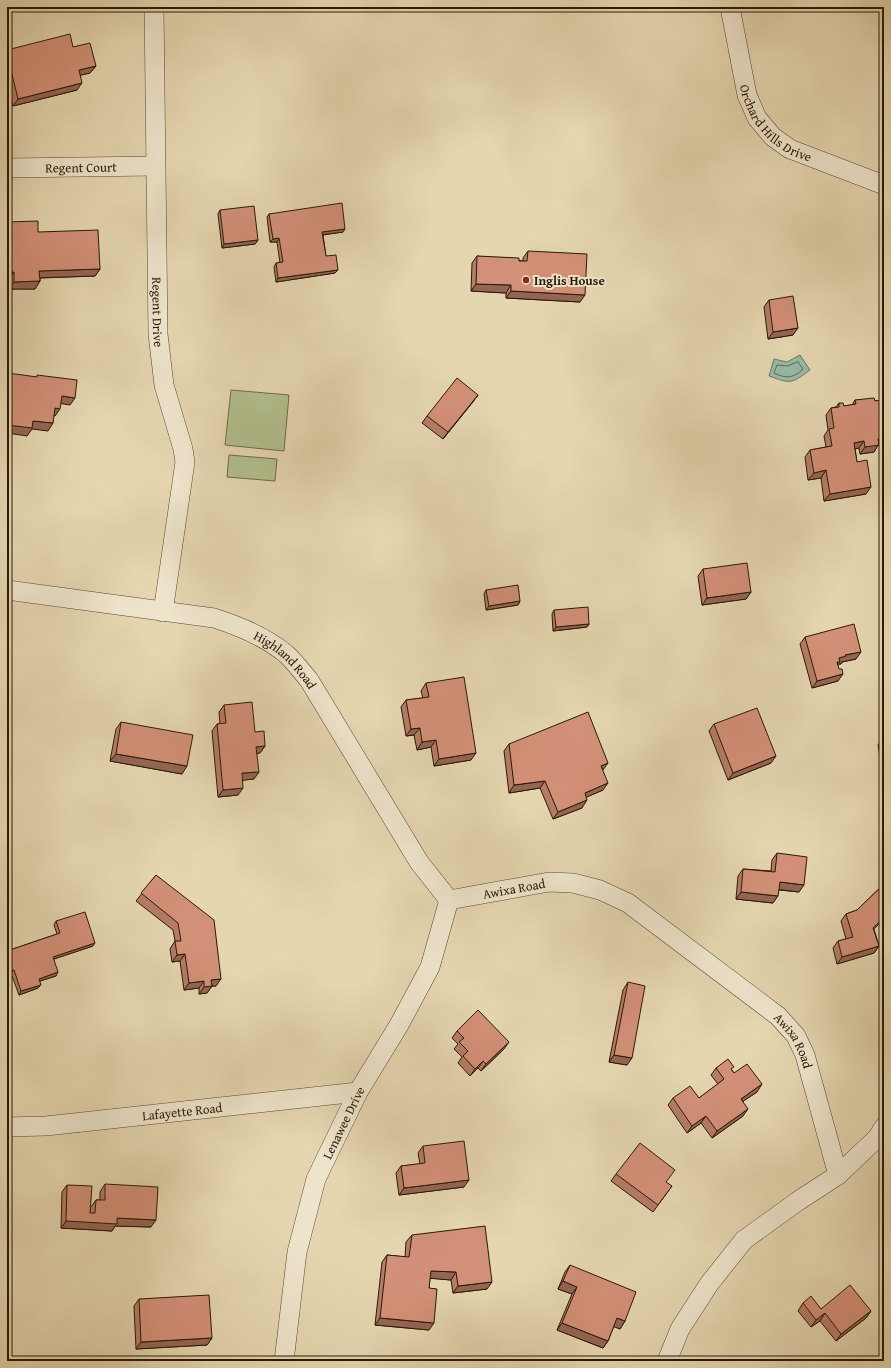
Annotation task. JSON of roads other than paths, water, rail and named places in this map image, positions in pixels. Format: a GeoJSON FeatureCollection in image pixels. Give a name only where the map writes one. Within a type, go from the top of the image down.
{"type":"FeatureCollection","features":[{"type":"Feature","properties":{"kind":"street","name":"Regent Drive"},"geometry":{"type":"LineString","coordinates":[[154,7],[158,334],[164,385],[183,449],[185,462],[163,612]]}},
{"type":"Feature","properties":{"kind":"street","name":"Orchard Hills Drive"},"geometry":{"type":"LineString","coordinates":[[730,7],[747,95],[757,118],[773,137],[790,148],[884,185]]}},
{"type":"Feature","properties":{"kind":"street","name":"Regent Court"},"geometry":{"type":"LineString","coordinates":[[7,168],[156,166]]}},
{"type":"Feature","properties":{"kind":"street","name":"Highland Road"},"geometry":{"type":"LineString","coordinates":[[7,590],[214,618],[231,623],[259,636],[286,654],[309,680],[419,862],[449,900]]}},
{"type":"Feature","properties":{"kind":"street","name":"Awixa Road"},"geometry":{"type":"LineString","coordinates":[[449,900],[550,882],[573,883],[600,890],[628,902],[778,1016],[796,1036],[805,1055],[811,1074],[838,1175]]}},
{"type":"Feature","properties":{"kind":"street","name":"Lenawee Drive"},"geometry":{"type":"LineString","coordinates":[[284,1361],[297,1252],[316,1179],[358,1092],[399,1025],[430,967],[449,900]]}},
{"type":"Feature","properties":{"kind":"street","name":"Lafayette Road"},"geometry":{"type":"LineString","coordinates":[[7,1126],[46,1126],[358,1092]]}},
{"type":"Feature","properties":{"kind":"street"},"geometry":{"type":"LineString","coordinates":[[667,1361],[680,1329],[708,1284],[744,1240],[798,1201],[838,1175],[882,1134]]}},
{"type":"Feature","properties":{"kind":"water"},"geometry":{"type":"Polygon","coordinates":[[[800,355],[810,370],[804,375],[791,381],[769,376],[774,359],[787,362],[800,355]]]}},
{"type":"Feature","properties":{"kind":"place","name":"Inglis House"},"geometry":{"type":"Point","coordinates":[526,280]}}]}
